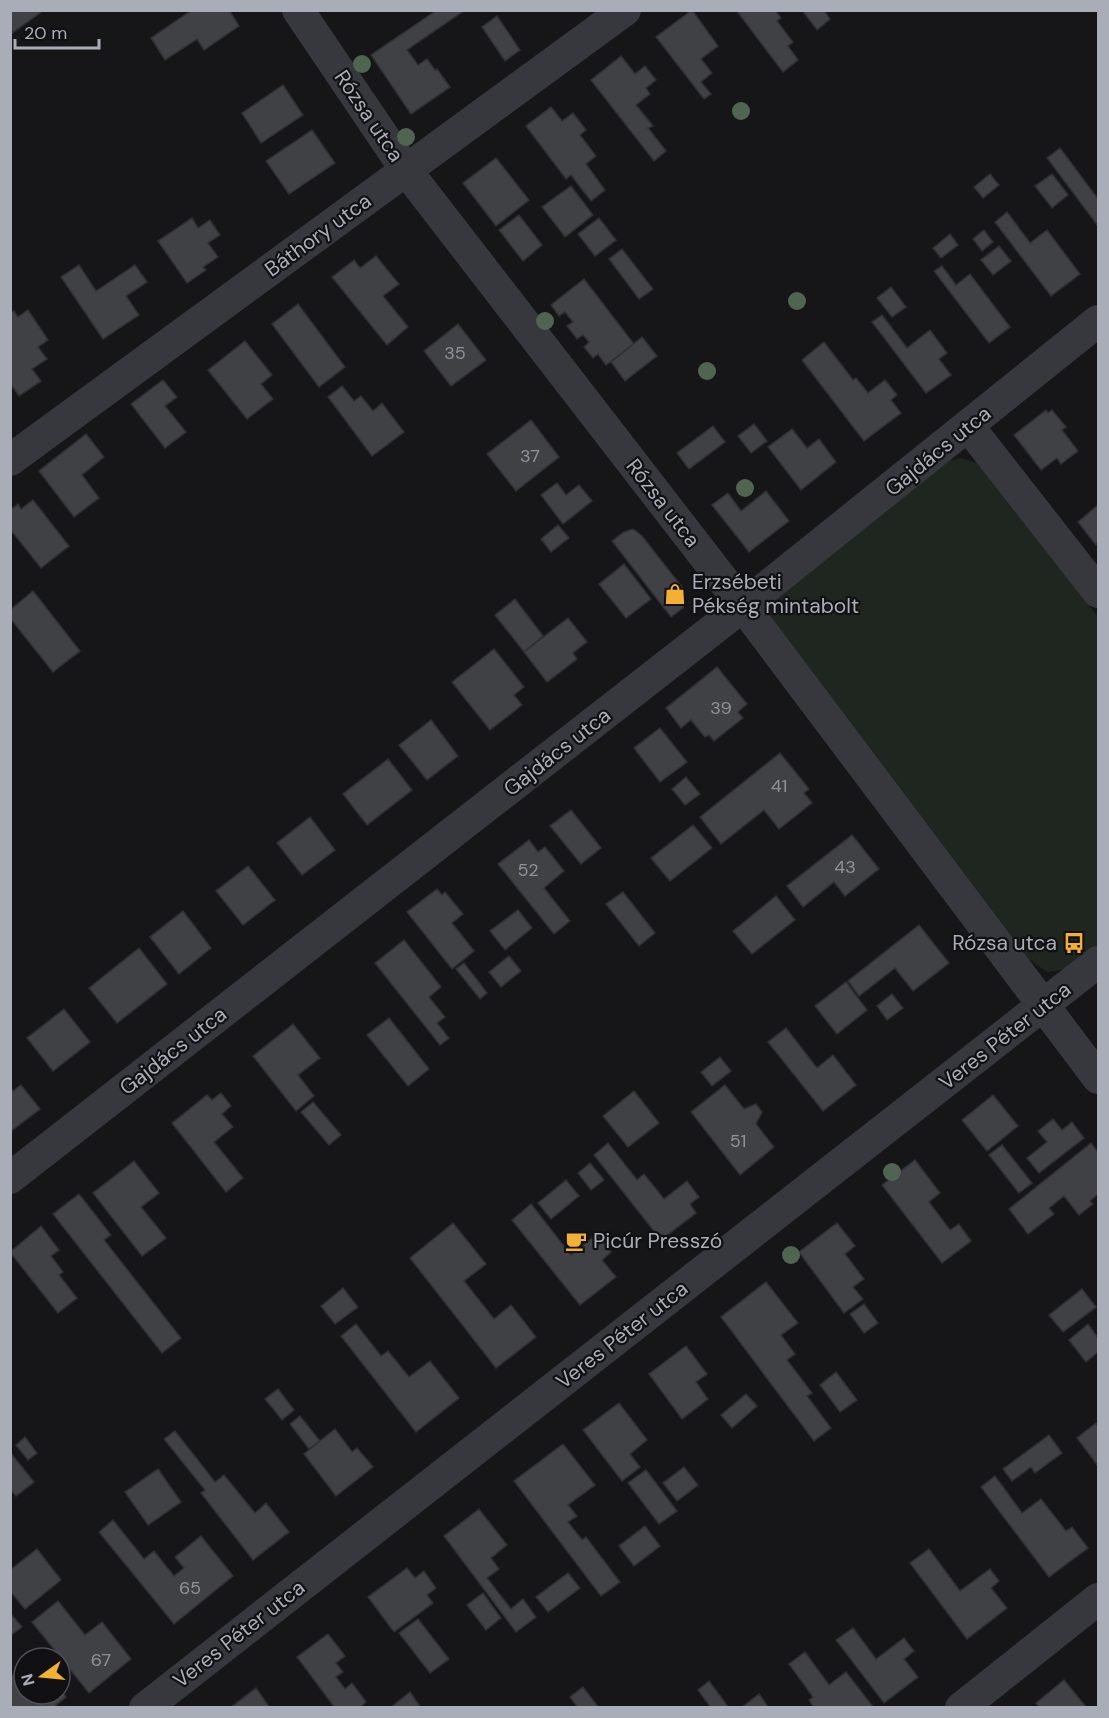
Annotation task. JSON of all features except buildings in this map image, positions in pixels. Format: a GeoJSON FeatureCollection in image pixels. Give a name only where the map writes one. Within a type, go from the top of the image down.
{"type":"FeatureCollection","features":[{"type":"Feature","properties":{"kind":"street","name":"Rózsa utca"},"geometry":{"type":"LineString","coordinates":[[298,10],[406,170],[743,606],[1098,1078]]}},
{"type":"Feature","properties":{"kind":"street","name":"Báthory utca"},"geometry":{"type":"LineString","coordinates":[[10,460],[625,10]]}},
{"type":"Feature","properties":{"kind":"street","name":"Gajdács utca"},"geometry":{"type":"LineString","coordinates":[[10,1178],[743,606],[1098,321]]}},
{"type":"Feature","properties":{"kind":"street"},"geometry":{"type":"LineString","coordinates":[[969,426],[1098,592]]}},
{"type":"Feature","properties":{"kind":"street","name":"Veres Péter utca"},"geometry":{"type":"LineString","coordinates":[[145,1707],[1098,962]]}},
{"type":"Feature","properties":{"kind":"street"},"geometry":{"type":"LineString","coordinates":[[961,1707],[1098,1599]]}},
{"type":"Feature","properties":{"kind":"shaded area"},"geometry":{"type":"Polygon","coordinates":[[[960,458],[977,463],[1098,617],[1098,944],[1067,969],[1047,972],[1027,958],[769,616],[770,599],[944,462],[960,458]]]}},
{"type":"Feature","properties":{"kind":"place","name":"Erzsébeti Pékség mintabolt"},"geometry":{"type":"Point","coordinates":[675,594]}},
{"type":"Feature","properties":{"kind":"place","name":"Rózsa utca"},"geometry":{"type":"Point","coordinates":[1074,943]}},
{"type":"Feature","properties":{"kind":"place","name":"Picúr Presszó"},"geometry":{"type":"Point","coordinates":[576,1241]}}]}
